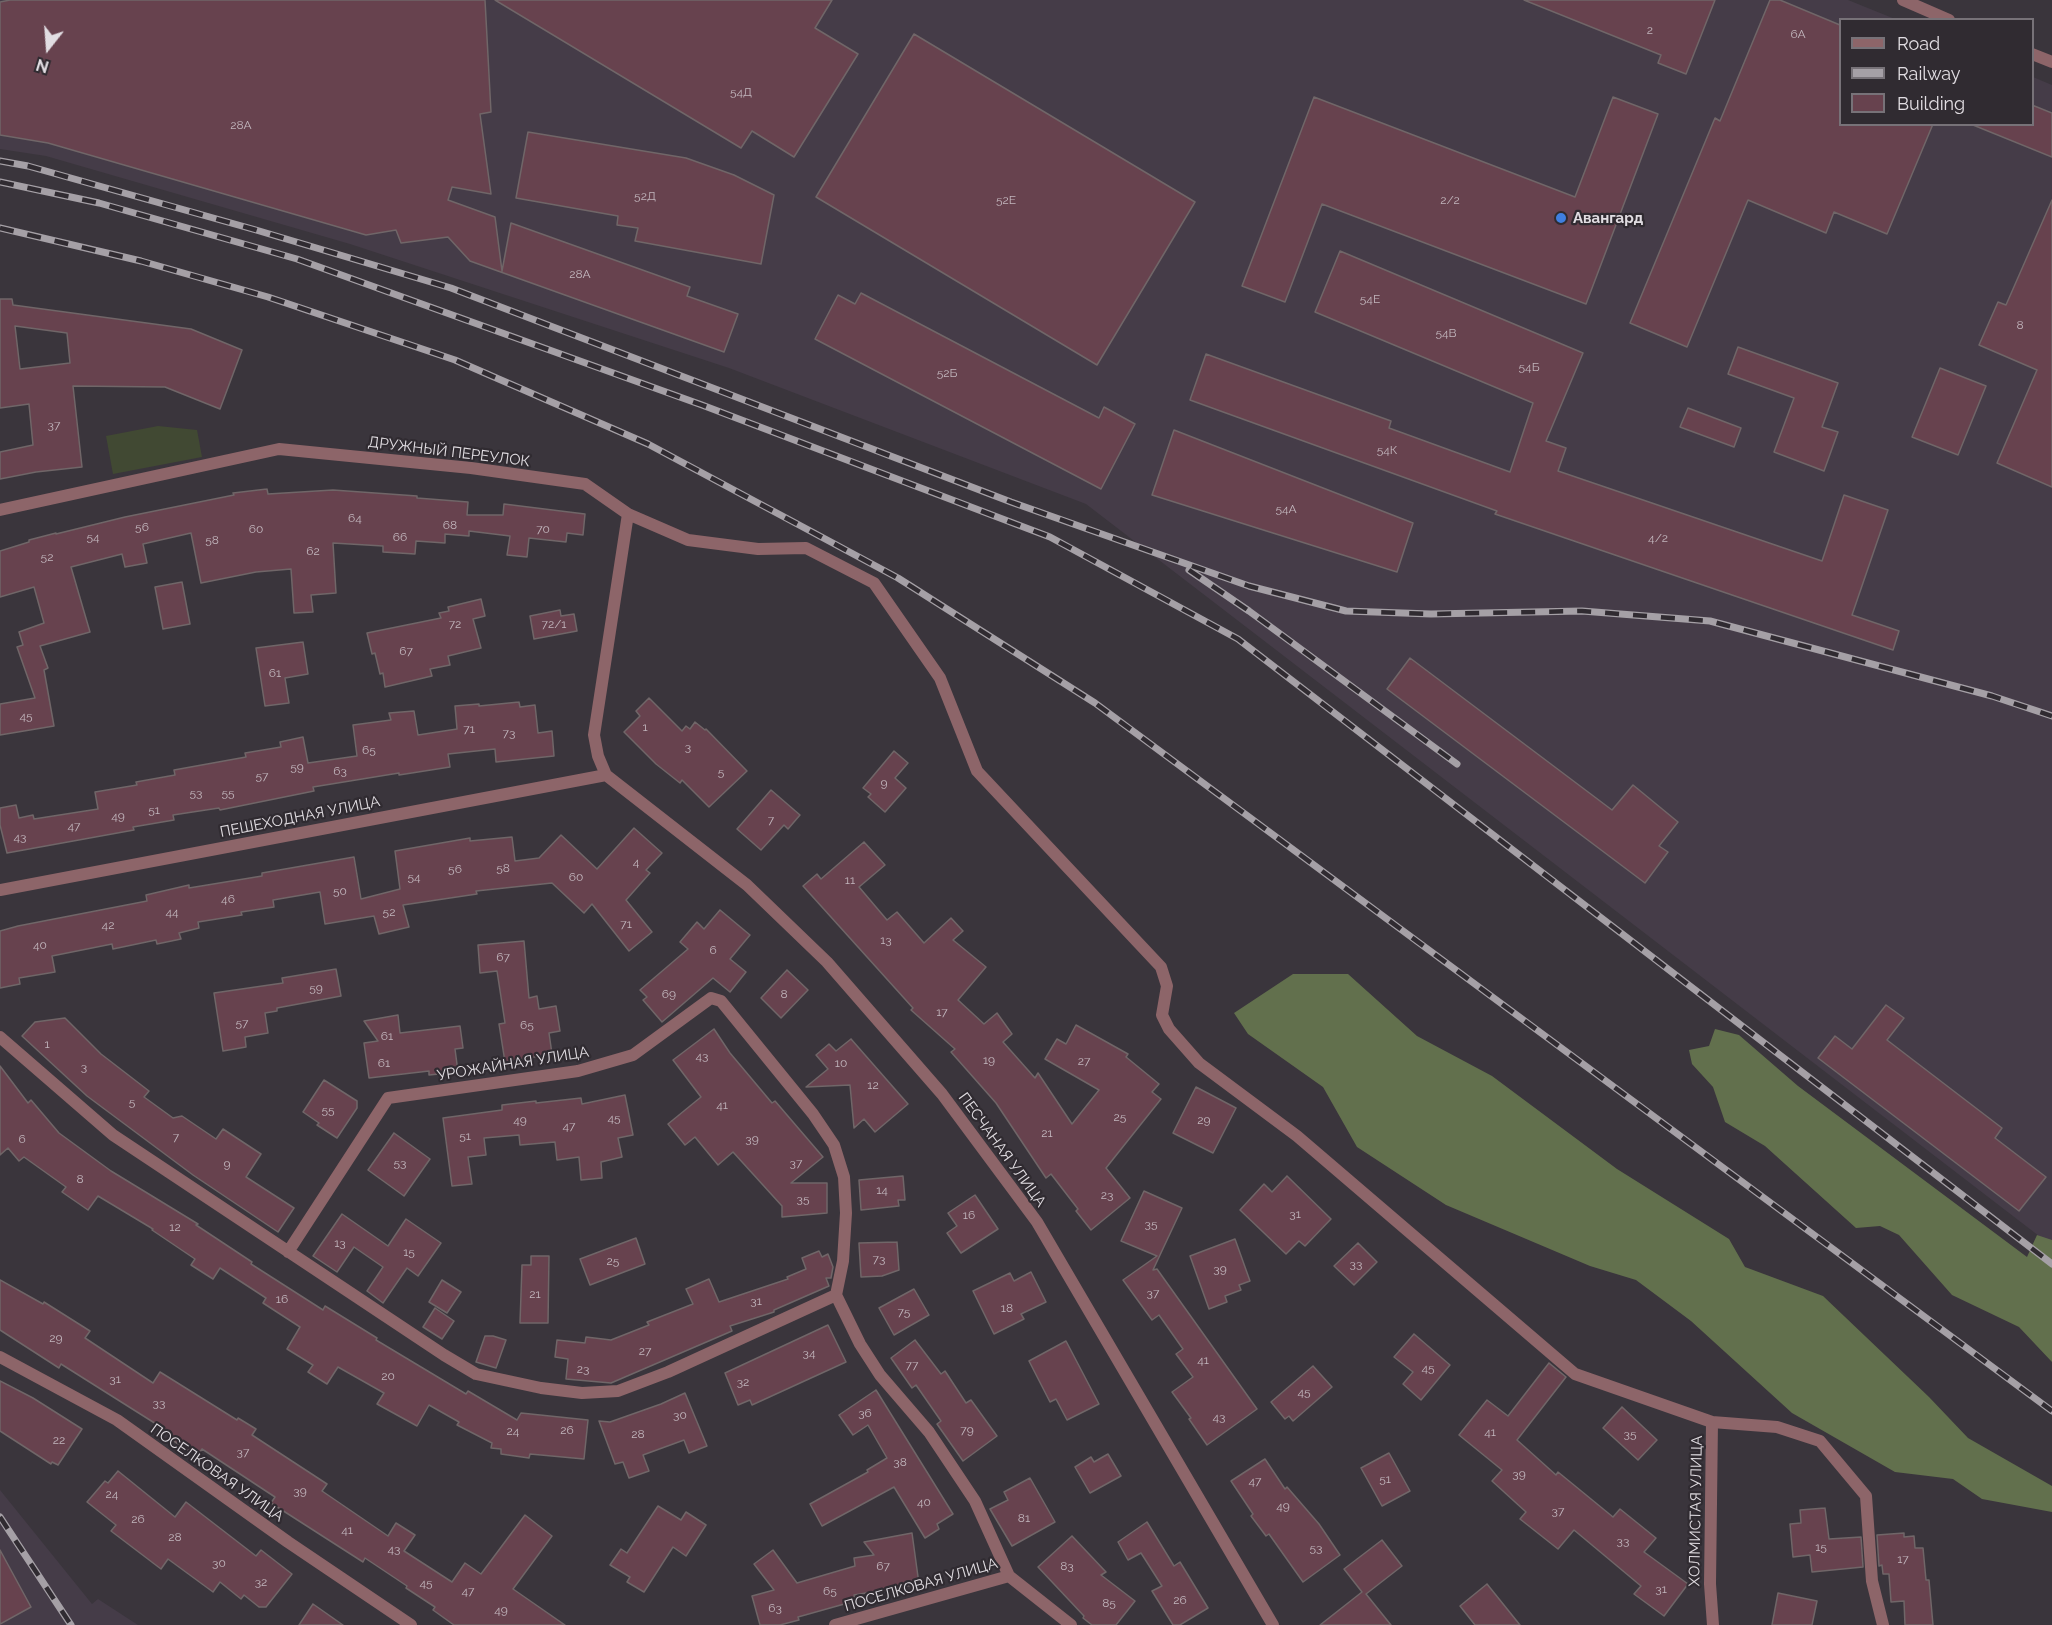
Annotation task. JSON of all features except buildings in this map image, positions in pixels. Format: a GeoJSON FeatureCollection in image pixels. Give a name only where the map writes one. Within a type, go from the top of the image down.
{"type":"FeatureCollection","features":[{"type":"Feature","properties":{"kind":"street"},"geometry":{"type":"LineString","coordinates":[[1903,0],[1944,18]]}},
{"type":"Feature","properties":{"kind":"street"},"geometry":{"type":"LineString","coordinates":[[2034,55],[2052,62]]}},
{"type":"Feature","properties":{"kind":"street","name":"ДРУЖНЫЙ ПЕРЕУЛОК"},"geometry":{"type":"LineString","coordinates":[[0,510],[279,448],[471,468],[585,484],[627,514],[688,540],[758,549],[806,548],[874,583],[940,678],[977,771],[1161,968],[1167,986],[1162,1015],[1169,1029],[1199,1063],[1297,1136],[1575,1374],[1712,1422]]}},
{"type":"Feature","properties":{"kind":"street"},"geometry":{"type":"LineString","coordinates":[[606,775],[598,756],[594,735],[627,514]]}},
{"type":"Feature","properties":{"kind":"street","name":"ПЕШЕХОДНАЯ УЛИЦА"},"geometry":{"type":"LineString","coordinates":[[0,890],[606,775]]}},
{"type":"Feature","properties":{"kind":"street","name":"ПЕСЧАНАЯ УЛИЦА"},"geometry":{"type":"LineString","coordinates":[[606,775],[755,892],[827,962],[942,1094],[1037,1222],[1273,1625]]}},
{"type":"Feature","properties":{"kind":"street","name":"УРОЖАЙНАЯ УЛИЦА"},"geometry":{"type":"LineString","coordinates":[[288,1252],[388,1098],[578,1071],[633,1055],[711,998],[721,1001],[813,1114],[834,1145],[844,1177],[846,1213],[843,1261],[836,1295]]}},
{"type":"Feature","properties":{"kind":"street"},"geometry":{"type":"LineString","coordinates":[[0,1037],[113,1135],[476,1374],[541,1388],[582,1393],[618,1391],[668,1372],[836,1295],[860,1344],[880,1375],[929,1432],[975,1501],[1009,1576]]}},
{"type":"Feature","properties":{"kind":"street","name":"ПОСЕЛКОВАЯ УЛИЦА"},"geometry":{"type":"LineString","coordinates":[[0,1357],[117,1420],[288,1542],[411,1625]]}},
{"type":"Feature","properties":{"kind":"street","name":"ХОЛМИСТАЯ УЛИЦА"},"geometry":{"type":"LineString","coordinates":[[1713,1625],[1710,1584],[1712,1422],[1777,1427],[1820,1441],[1866,1496],[1872,1581],[1883,1625]]}},
{"type":"Feature","properties":{"kind":"street","name":"ПОСЕЛКОВАЯ УЛИЦА"},"geometry":{"type":"LineString","coordinates":[[835,1625],[1009,1576],[1071,1625]]}},
{"type":"Feature","properties":{"kind":"shaded area"},"geometry":{"type":"Polygon","coordinates":[[[0,0],[1848,0],[1893,18],[1839,18],[1839,126],[2034,126],[2034,77],[2052,85],[2052,1246],[1086,504],[729,368],[350,244],[46,156],[0,149],[0,0]]]}},
{"type":"Feature","properties":{"kind":"shaded area"},"geometry":{"type":"Polygon","coordinates":[[[0,1490],[92,1604],[98,1599],[138,1625],[0,1625],[0,1490]]]}},
{"type":"Feature","properties":{"kind":"green space"},"geometry":{"type":"Polygon","coordinates":[[[158,426],[197,430],[202,457],[113,474],[106,436],[158,426]]]}},
{"type":"Feature","properties":{"kind":"green space"},"geometry":{"type":"Polygon","coordinates":[[[1293,974],[1348,974],[1417,1036],[1492,1076],[1617,1169],[1729,1239],[1745,1267],[1823,1296],[1929,1397],[1968,1438],[2052,1486],[2052,1512],[1982,1499],[1953,1479],[1895,1472],[1792,1413],[1691,1321],[1636,1280],[1590,1266],[1446,1205],[1357,1147],[1323,1087],[1248,1034],[1234,1013],[1293,974]]]}},
{"type":"Feature","properties":{"kind":"green space"},"geometry":{"type":"Polygon","coordinates":[[[1715,1029],[1739,1035],[1798,1086],[2027,1257],[2037,1235],[2052,1240],[2052,1362],[2019,1327],[1952,1295],[1899,1235],[1880,1226],[1856,1228],[1765,1146],[1725,1122],[1713,1087],[1692,1064],[1689,1050],[1709,1046],[1715,1029]]]}},
{"type":"Feature","properties":{"kind":"railway"},"geometry":{"type":"LineString","coordinates":[[0,161],[28,166],[256,230],[451,288],[1011,502],[1249,586],[1346,611],[1431,614],[1582,611],[1710,621],[1992,696],[2052,716]]}},
{"type":"Feature","properties":{"kind":"railway"},"geometry":{"type":"LineString","coordinates":[[0,182],[99,203],[297,259],[702,405],[1050,537],[1238,639],[2052,1264]]}},
{"type":"Feature","properties":{"kind":"railway"},"geometry":{"type":"LineString","coordinates":[[0,228],[141,261],[268,297],[455,360],[648,444],[898,578],[1095,703],[2052,1411]]}},
{"type":"Feature","properties":{"kind":"railway"},"geometry":{"type":"LineString","coordinates":[[1189,570],[1249,611],[1457,764]]}},
{"type":"Feature","properties":{"kind":"railway"},"geometry":{"type":"LineString","coordinates":[[0,1517],[71,1625]]}},
{"type":"Feature","properties":{"kind":"place","name":"Авангард"},"geometry":{"type":"Point","coordinates":[1561,218]}}]}
